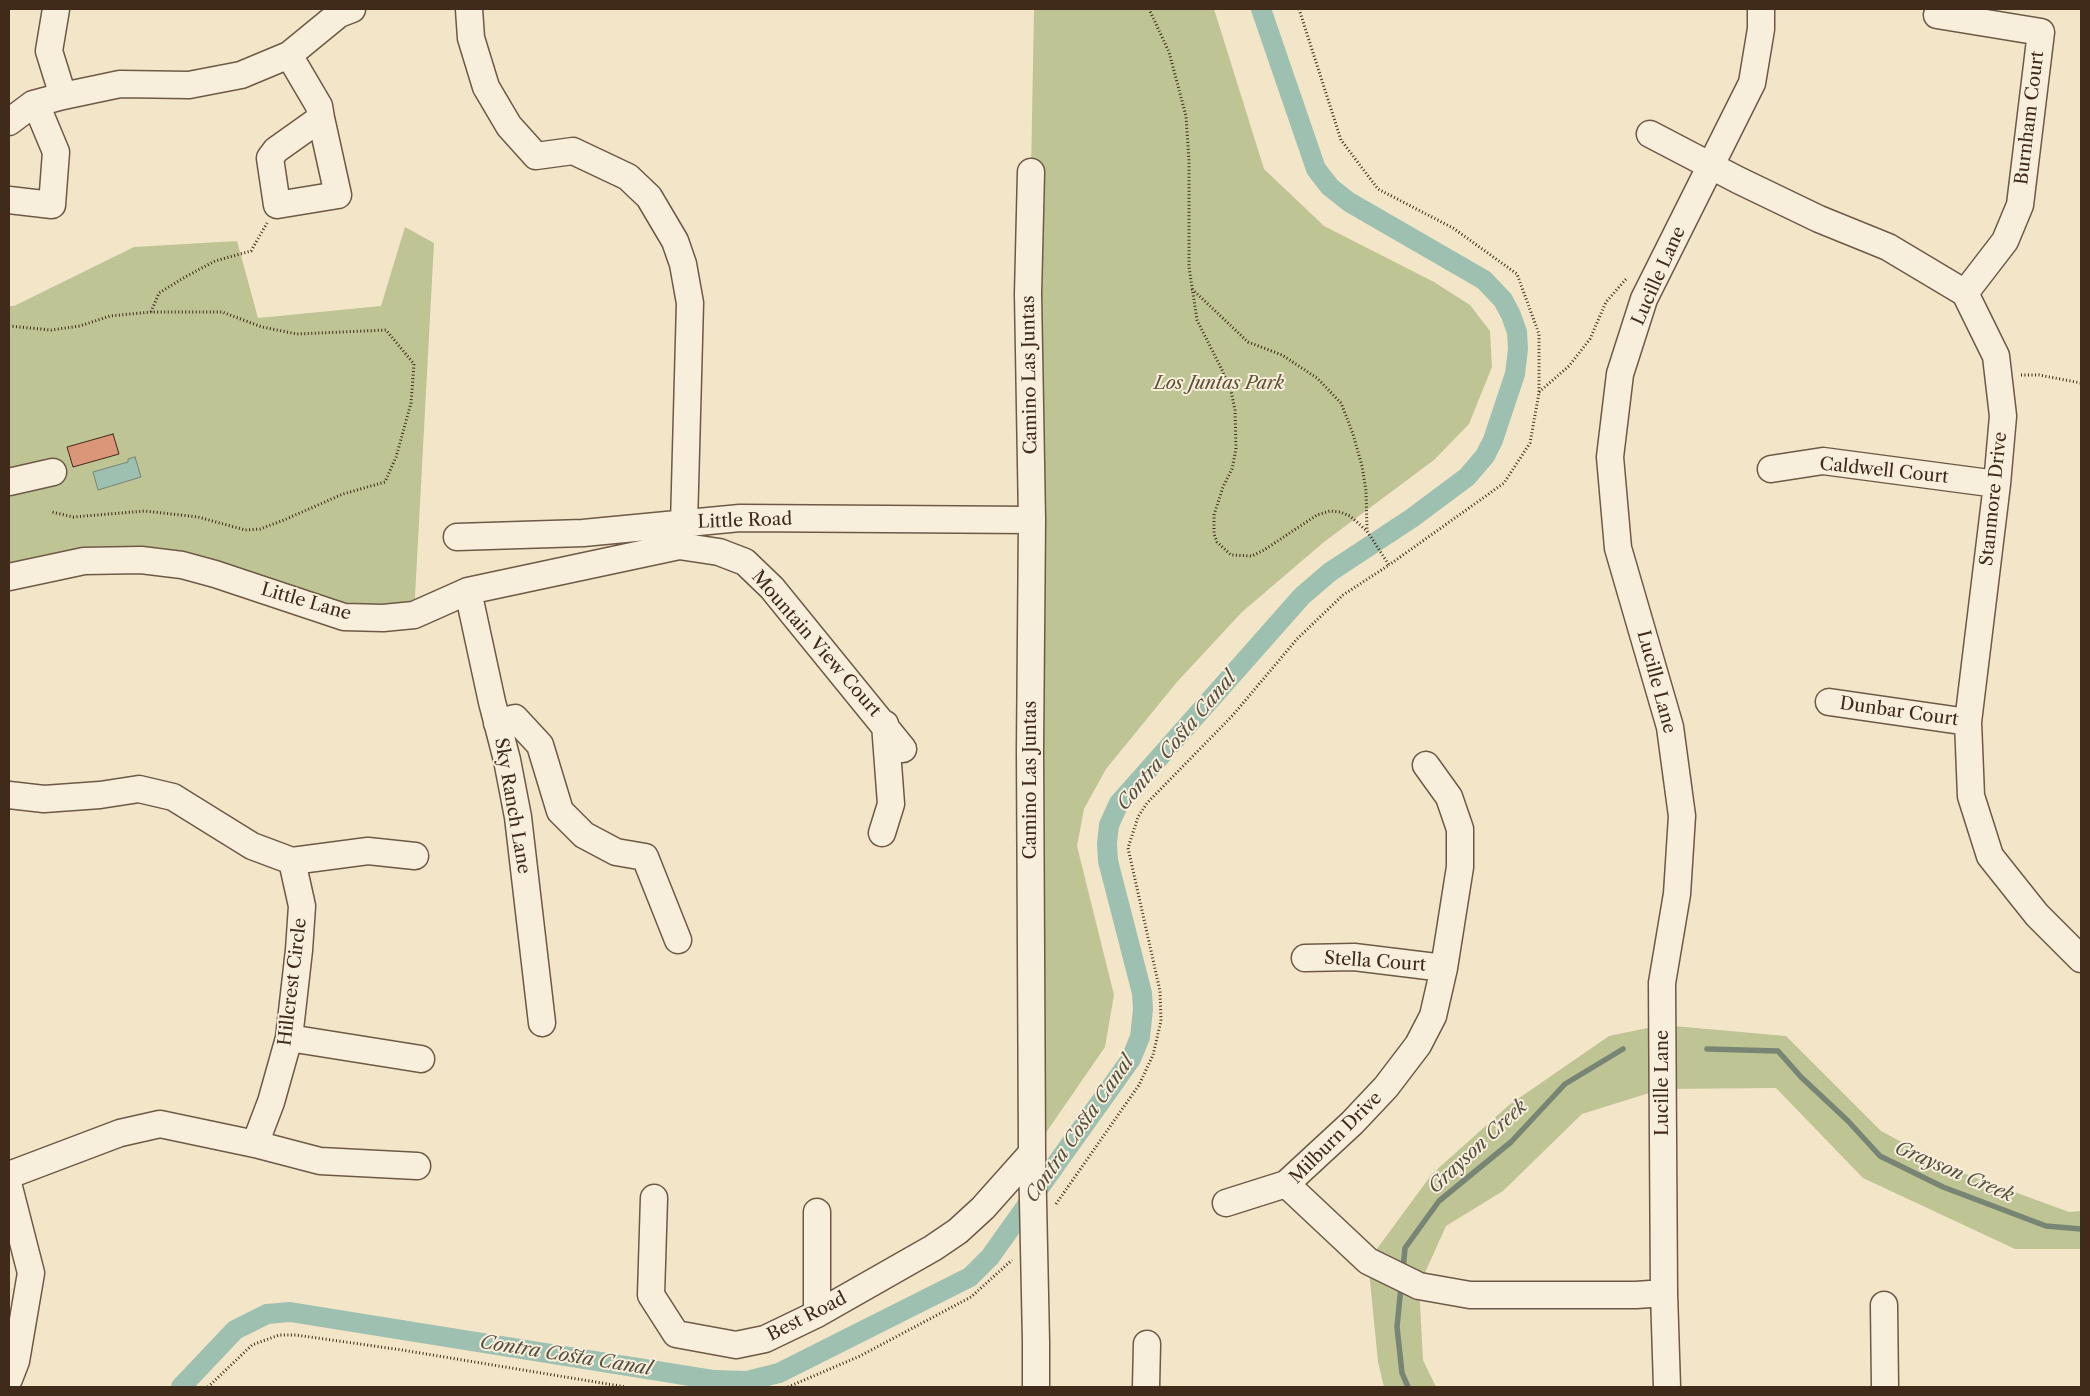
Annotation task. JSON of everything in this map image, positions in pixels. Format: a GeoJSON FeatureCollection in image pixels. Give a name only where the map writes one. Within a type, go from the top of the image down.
{"type":"FeatureCollection","features":[{"type":"Feature","properties":{"kind":"street"},"geometry":{"type":"LineString","coordinates":[[56,9],[49,51],[63,96]]}},
{"type":"Feature","properties":{"kind":"street"},"geometry":{"type":"LineString","coordinates":[[470,9],[471,38],[486,88],[509,126],[536,156],[573,151],[628,177],[649,197],[675,241],[683,264],[690,304],[684,524]]}},
{"type":"Feature","properties":{"kind":"street","name":"Lucille Lane"},"geometry":{"type":"LineString","coordinates":[[1667,1387],[1664,1293],[1662,983],[1677,894],[1682,816],[1670,727],[1618,548],[1610,457],[1620,374],[1644,299],[1752,83],[1761,29],[1761,9]]}},
{"type":"Feature","properties":{"kind":"street"},"geometry":{"type":"LineString","coordinates":[[9,122],[36,104],[63,96],[120,84],[189,85],[241,75],[289,55],[343,11]]}},
{"type":"Feature","properties":{"kind":"street","name":"Burnham Court"},"geometry":{"type":"LineString","coordinates":[[1937,15],[2041,32],[2020,205],[2005,241],[1965,293]]}},
{"type":"Feature","properties":{"kind":"street"},"geometry":{"type":"LineString","coordinates":[[289,55],[319,106],[322,118],[338,194],[277,205],[270,158],[276,150],[322,118]]}},
{"type":"Feature","properties":{"kind":"street"},"geometry":{"type":"LineString","coordinates":[[9,200],[52,205],[56,152],[36,104]]}},
{"type":"Feature","properties":{"kind":"street"},"geometry":{"type":"LineString","coordinates":[[1650,134],[1738,180],[1819,219],[1888,247],[1965,293]]}},
{"type":"Feature","properties":{"kind":"street","name":"Camino Las Juntas"},"geometry":{"type":"LineString","coordinates":[[1031,172],[1028,294],[1032,520],[1030,750],[1036,1387]]}},
{"type":"Feature","properties":{"kind":"street","name":"Stanmore Drive"},"geometry":{"type":"LineString","coordinates":[[1965,293],[1996,356],[2003,416],[1997,484],[1968,722],[1971,796],[1990,856],[2037,915],[2081,959]]}},
{"type":"Feature","properties":{"kind":"street","name":"Caldwell Court"},"geometry":{"type":"LineString","coordinates":[[1771,469],[1823,461],[1997,484]]}},
{"type":"Feature","properties":{"kind":"street"},"geometry":{"type":"LineString","coordinates":[[9,482],[53,472]]}},
{"type":"Feature","properties":{"kind":"street","name":"Little Road"},"geometry":{"type":"LineString","coordinates":[[457,537],[583,533],[740,518],[1032,520]]}},
{"type":"Feature","properties":{"kind":"street","name":"Little Lane"},"geometry":{"type":"LineString","coordinates":[[9,577],[84,561],[141,560],[182,565],[215,574],[344,618],[383,618],[414,615],[468,590],[679,546],[719,552]]}},
{"type":"Feature","properties":{"kind":"street","name":"Mountain View Court"},"geometry":{"type":"LineString","coordinates":[[719,552],[746,562],[772,588],[903,748]]}},
{"type":"Feature","properties":{"kind":"street","name":"Sky Ranch Lane"},"geometry":{"type":"LineString","coordinates":[[468,590],[507,760],[518,817],[542,1023]]}},
{"type":"Feature","properties":{"kind":"street","name":"Dunbar Court"},"geometry":{"type":"LineString","coordinates":[[1829,702],[1968,722]]}},
{"type":"Feature","properties":{"kind":"street"},"geometry":{"type":"LineString","coordinates":[[497,723],[515,718],[540,745],[560,811],[584,835],[616,852],[645,858],[678,940]]}},
{"type":"Feature","properties":{"kind":"street"},"geometry":{"type":"LineString","coordinates":[[882,834],[891,804],[885,724]]}},
{"type":"Feature","properties":{"kind":"street","name":"Milburn Drive"},"geometry":{"type":"LineString","coordinates":[[1426,765],[1449,797],[1460,829],[1460,867],[1444,968],[1433,1016],[1418,1045],[1386,1088],[1352,1124],[1286,1184],[1368,1261],[1419,1286],[1470,1295],[1636,1295],[1664,1293]]}},
{"type":"Feature","properties":{"kind":"street"},"geometry":{"type":"LineString","coordinates":[[9,795],[44,799],[100,795],[139,789],[173,798],[252,846],[292,861],[368,851],[415,856]]}},
{"type":"Feature","properties":{"kind":"street","name":"Hillcrest Circle"},"geometry":{"type":"LineString","coordinates":[[255,1144],[271,1102],[289,1038],[302,906],[292,861]]}},
{"type":"Feature","properties":{"kind":"street","name":"Stella Court"},"geometry":{"type":"LineString","coordinates":[[1305,958],[1354,957],[1444,968]]}},
{"type":"Feature","properties":{"kind":"street"},"geometry":{"type":"LineString","coordinates":[[289,1038],[421,1059]]}},
{"type":"Feature","properties":{"kind":"street"},"geometry":{"type":"LineString","coordinates":[[9,1175],[120,1133],[160,1124],[255,1144],[320,1161],[417,1166]]}},
{"type":"Feature","properties":{"kind":"street","name":"Best Road"},"geometry":{"type":"LineString","coordinates":[[654,1198],[651,1295],[676,1334],[736,1345],[765,1339],[817,1314],[934,1248],[958,1231],[1033,1161]]}},
{"type":"Feature","properties":{"kind":"street"},"geometry":{"type":"LineString","coordinates":[[1226,1203],[1286,1184]]}},
{"type":"Feature","properties":{"kind":"street"},"geometry":{"type":"LineString","coordinates":[[9,1187],[31,1273],[16,1361],[9,1379]]}},
{"type":"Feature","properties":{"kind":"street"},"geometry":{"type":"LineString","coordinates":[[817,1212],[817,1314]]}},
{"type":"Feature","properties":{"kind":"street"},"geometry":{"type":"LineString","coordinates":[[1884,1305],[1885,1387]]}},
{"type":"Feature","properties":{"kind":"street"},"geometry":{"type":"LineString","coordinates":[[1146,1387],[1147,1344]]}},
{"type":"Feature","properties":{"kind":"path"},"geometry":{"type":"LineString","coordinates":[[1149,9],[1169,52],[1186,116],[1189,160],[1189,266],[1198,320],[1231,391],[1235,410],[1236,449],[1232,469],[1223,487],[1214,515],[1214,534],[1217,542],[1231,554],[1252,556],[1317,515],[1330,511],[1350,516],[1369,533],[1389,565]]}},
{"type":"Feature","properties":{"kind":"path"},"geometry":{"type":"LineString","coordinates":[[1055,1206],[1139,1085],[1153,1055],[1161,1021],[1160,991],[1128,848],[1138,817],[1147,803],[1233,715],[1297,638],[1343,595],[1389,565],[1504,483],[1530,443],[1539,393],[1539,334],[1517,274],[1453,228],[1378,189],[1340,140],[1299,9]]}},
{"type":"Feature","properties":{"kind":"path"},"geometry":{"type":"LineString","coordinates":[[151,312],[159,293],[185,277],[215,261],[251,251],[277,205]]}},
{"type":"Feature","properties":{"kind":"path"},"geometry":{"type":"LineString","coordinates":[[1539,393],[1569,366],[1590,339],[1606,302],[1628,277]]}},
{"type":"Feature","properties":{"kind":"path"},"geometry":{"type":"LineString","coordinates":[[1192,289],[1248,342],[1282,355],[1317,378],[1341,403],[1353,434],[1363,474],[1369,533]]}},
{"type":"Feature","properties":{"kind":"path"},"geometry":{"type":"LineString","coordinates":[[9,326],[51,330],[80,326],[110,316],[151,312],[222,312],[262,327],[296,334],[386,330],[414,364],[411,403],[396,457],[385,482],[343,494],[260,529],[245,530],[198,517],[145,511],[73,517],[52,512]]}},
{"type":"Feature","properties":{"kind":"path"},"geometry":{"type":"LineString","coordinates":[[1999,381],[2025,374],[2081,383]]}},
{"type":"Feature","properties":{"kind":"path"},"geometry":{"type":"LineString","coordinates":[[788,1387],[860,1356],[972,1297],[1000,1273],[1034,1231]]}},
{"type":"Feature","properties":{"kind":"path"},"geometry":{"type":"LineString","coordinates":[[208,1387],[252,1345],[279,1335],[296,1335],[402,1350],[626,1387]]}},
{"type":"Feature","properties":{"kind":"green space","name":"Los Juntas Park"},"geometry":{"type":"Polygon","coordinates":[[[1034,9],[1214,9],[1264,169],[1324,226],[1434,282],[1470,305],[1490,331],[1492,367],[1469,424],[1434,460],[1324,542],[1242,612],[1177,682],[1106,769],[1084,809],[1077,846],[1114,995],[1105,1047],[1032,1153],[1031,172],[1034,9]]]}},
{"type":"Feature","properties":{"kind":"green space"},"geometry":{"type":"Polygon","coordinates":[[[405,227],[434,243],[414,615],[383,618],[182,565],[9,577],[9,306],[14,306],[134,247],[237,241],[258,318],[381,306],[405,227]]]}},
{"type":"Feature","properties":{"kind":"green space"},"geometry":{"type":"Polygon","coordinates":[[[1662,1025],[1786,1036],[1881,1131],[1952,1169],[2069,1212],[2081,1211],[2081,1249],[2015,1249],[1863,1178],[1776,1088],[1662,1089],[1582,1114],[1503,1191],[1446,1226],[1419,1286],[1423,1360],[1436,1387],[1384,1387],[1378,1362],[1368,1261],[1432,1174],[1509,1105],[1609,1036],[1662,1025]]]}},
{"type":"Feature","properties":{"kind":"shaded area"},"geometry":{"type":"Polygon","coordinates":[[[135,457],[141,477],[98,490],[93,472],[128,462],[128,459],[135,457]]]}},
{"type":"Feature","properties":{"kind":"building"},"geometry":{"type":"Polygon","coordinates":[[[113,434],[119,454],[73,467],[67,447],[113,434]]]}},
{"type":"Feature","properties":{"kind":"waterway","name":"Contra Costa Canal"},"geometry":{"type":"LineString","coordinates":[[181,1387],[235,1330],[267,1314],[290,1312],[714,1380],[747,1381],[779,1373],[970,1277],[990,1257],[1131,1059],[1140,1037],[1143,1009],[1142,993],[1108,861],[1109,825],[1119,803],[1302,596],[1330,572],[1412,518],[1467,477],[1485,456],[1493,440],[1515,374],[1518,349],[1517,332],[1503,300],[1484,280],[1349,202],[1330,187],[1316,169],[1261,9]]}},
{"type":"Feature","properties":{"kind":"waterway","name":"Grayson Creek"},"geometry":{"type":"LineString","coordinates":[[1403,1270],[1405,1248],[1439,1201],[1511,1142],[1565,1084],[1623,1049]]}},
{"type":"Feature","properties":{"kind":"waterway","name":"Grayson Creek"},"geometry":{"type":"LineString","coordinates":[[1707,1049],[1778,1051],[1801,1077],[1848,1121],[1880,1156],[1943,1187],[2046,1226],[2081,1229]]}},
{"type":"Feature","properties":{"kind":"waterway","name":"Grayson Creek"},"geometry":{"type":"LineString","coordinates":[[1401,1286],[1397,1327],[1402,1373],[1408,1387]]}}]}
